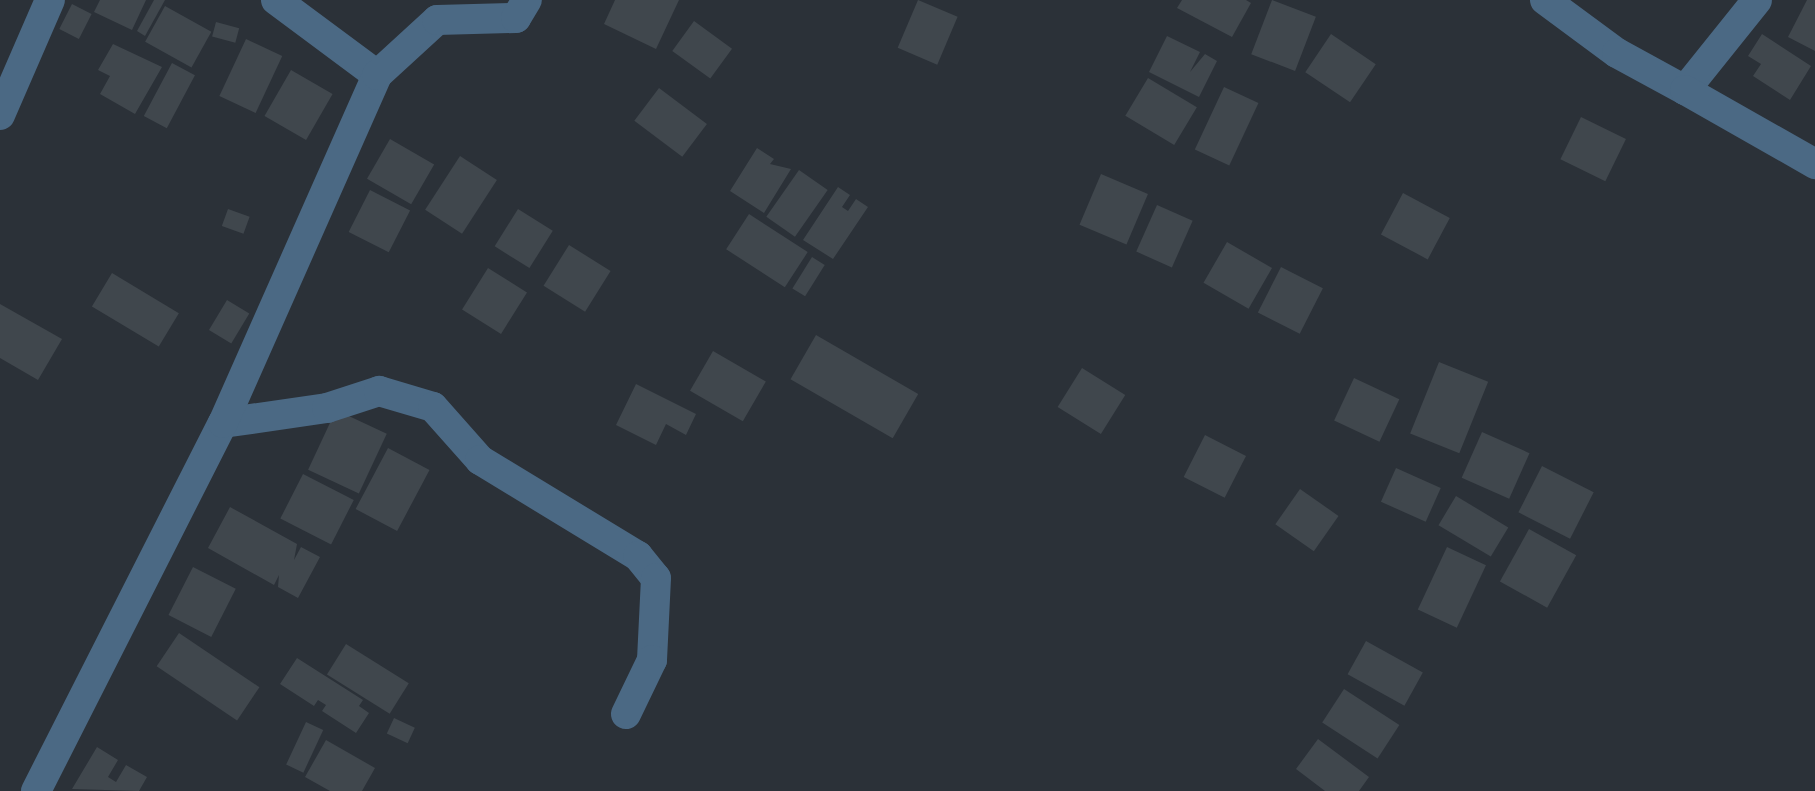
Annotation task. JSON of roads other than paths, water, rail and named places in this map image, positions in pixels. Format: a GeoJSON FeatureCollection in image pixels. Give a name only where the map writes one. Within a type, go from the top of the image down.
{"type":"FeatureCollection","features":[{"type":"Feature","properties":{"kind":"street"},"geometry":{"type":"LineString","coordinates":[[0,115],[50,0]]}},
{"type":"Feature","properties":{"kind":"street"},"geometry":{"type":"LineString","coordinates":[[276,0],[377,75]]}},
{"type":"Feature","properties":{"kind":"street"},"geometry":{"type":"LineString","coordinates":[[36,791],[223,423],[377,75],[437,20],[516,18],[527,0]]}},
{"type":"Feature","properties":{"kind":"street"},"geometry":{"type":"LineString","coordinates":[[1545,0],[1617,53],[1815,164]]}},
{"type":"Feature","properties":{"kind":"street"},"geometry":{"type":"LineString","coordinates":[[1684,90],[1758,0]]}},
{"type":"Feature","properties":{"kind":"street"},"geometry":{"type":"LineString","coordinates":[[223,423],[327,408],[379,391],[433,407],[480,460],[638,556],[656,578],[652,660],[626,714]]}}]}
